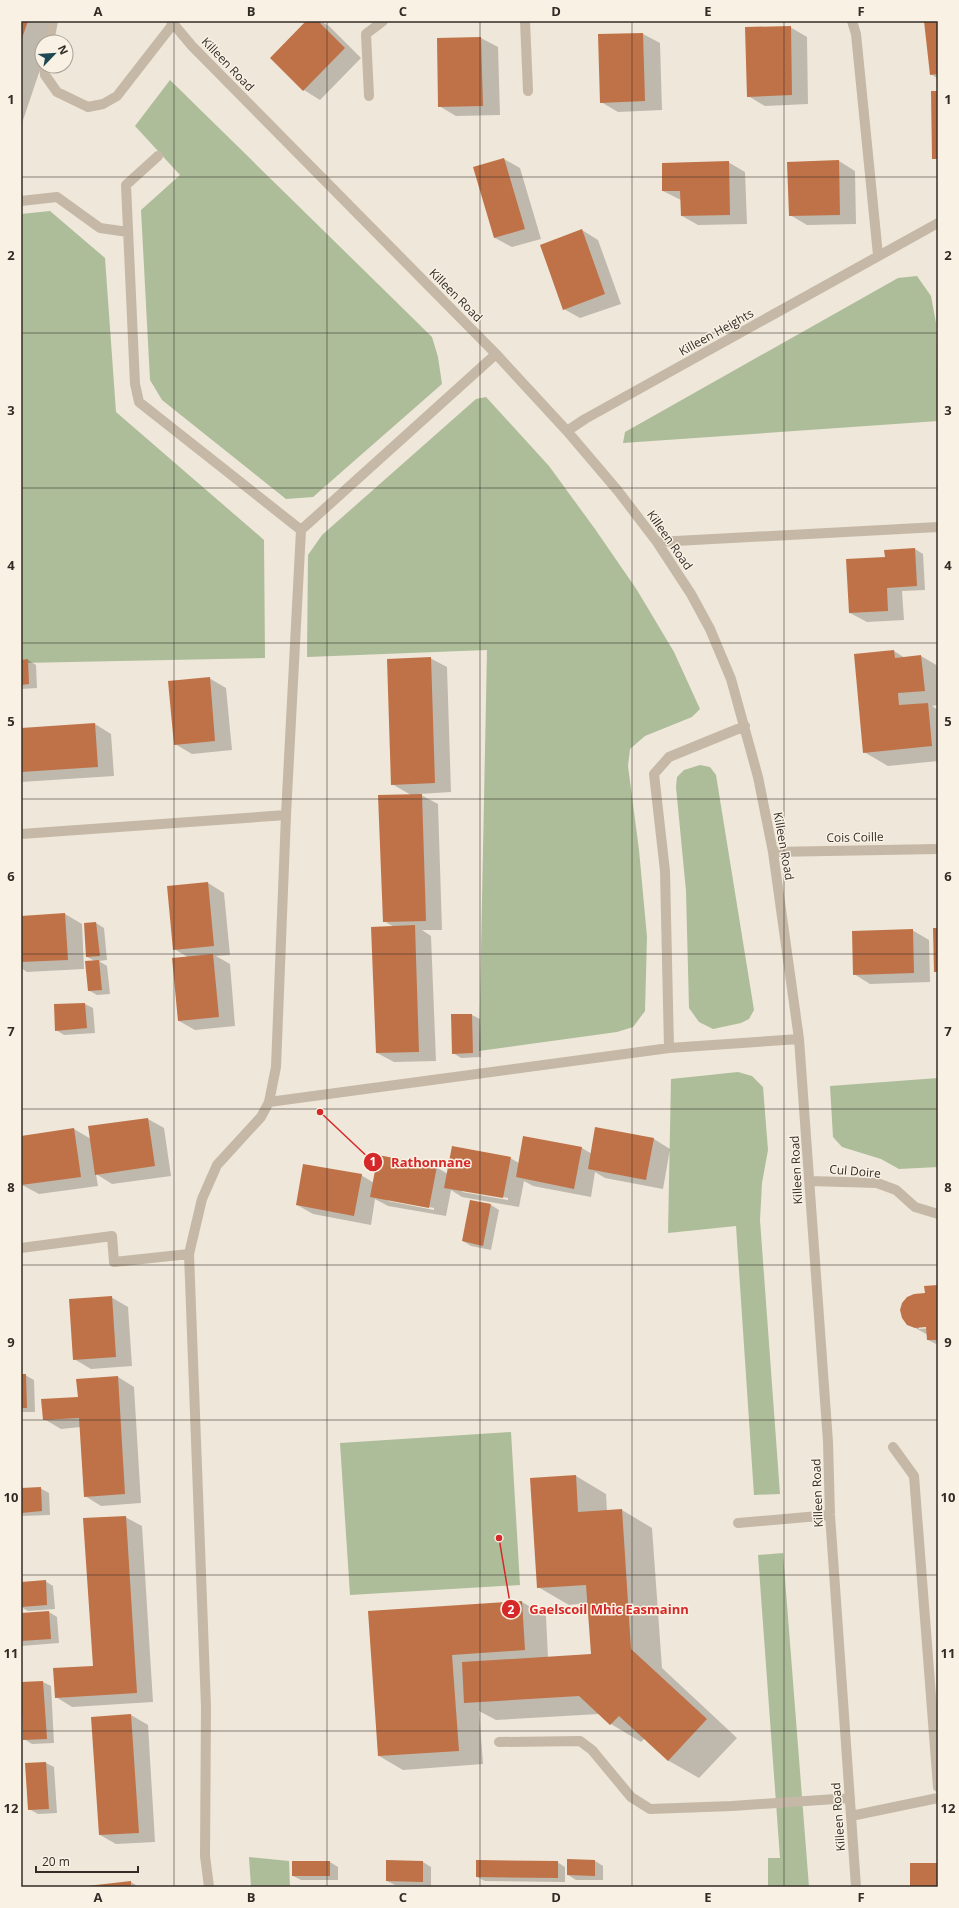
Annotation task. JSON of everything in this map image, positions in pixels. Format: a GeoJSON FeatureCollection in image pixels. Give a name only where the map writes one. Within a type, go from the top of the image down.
{"type":"FeatureCollection","features":[{"type":"Feature","properties":{"kind":"street"},"geometry":{"type":"LineString","coordinates":[[50,34],[52,21]]}},
{"type":"Feature","properties":{"kind":"street"},"geometry":{"type":"LineString","coordinates":[[369,96],[366,34],[383,21]]}},
{"type":"Feature","properties":{"kind":"street"},"geometry":{"type":"LineString","coordinates":[[525,21],[528,90]]}},
{"type":"Feature","properties":{"kind":"street"},"geometry":{"type":"LineString","coordinates":[[852,21],[856,34],[878,255]]}},
{"type":"Feature","properties":{"kind":"street"},"geometry":{"type":"LineString","coordinates":[[45,74],[56,92],[88,107],[103,104],[117,96],[172,22]]}},
{"type":"Feature","properties":{"kind":"street","name":"Killeen Road"},"geometry":{"type":"LineString","coordinates":[[172,22],[192,46],[496,354],[618,491],[657,542],[692,594],[710,629],[730,679],[745,726],[758,777],[773,852],[799,1039],[828,1442],[830,1515],[856,1887]]}},
{"type":"Feature","properties":{"kind":"street"},"geometry":{"type":"LineString","coordinates":[[158,156],[126,185],[135,384],[139,402],[301,530]]}},
{"type":"Feature","properties":{"kind":"street"},"geometry":{"type":"LineString","coordinates":[[21,201],[57,197],[100,228],[128,232]]}},
{"type":"Feature","properties":{"kind":"street","name":"Killeen Heights"},"geometry":{"type":"LineString","coordinates":[[566,431],[878,255],[938,223]]}},
{"type":"Feature","properties":{"kind":"street"},"geometry":{"type":"LineString","coordinates":[[209,1887],[205,1856],[206,1707],[189,1254],[202,1199],[217,1164],[261,1116],[269,1102],[276,1067],[286,815],[301,530],[496,354]]}},
{"type":"Feature","properties":{"kind":"street"},"geometry":{"type":"LineString","coordinates":[[657,542],[938,527]]}},
{"type":"Feature","properties":{"kind":"street"},"geometry":{"type":"LineString","coordinates":[[669,1048],[665,871],[654,774],[669,757],[745,726]]}},
{"type":"Feature","properties":{"kind":"street"},"geometry":{"type":"LineString","coordinates":[[21,834],[286,815]]}},
{"type":"Feature","properties":{"kind":"street","name":"Cois Coille"},"geometry":{"type":"LineString","coordinates":[[773,852],[938,849]]}},
{"type":"Feature","properties":{"kind":"street"},"geometry":{"type":"LineString","coordinates":[[269,1102],[669,1048],[799,1039]]}},
{"type":"Feature","properties":{"kind":"street","name":"Cul Doire"},"geometry":{"type":"LineString","coordinates":[[810,1181],[877,1183],[896,1190],[914,1207],[938,1214]]}},
{"type":"Feature","properties":{"kind":"street"},"geometry":{"type":"LineString","coordinates":[[21,1248],[112,1236],[114,1262],[189,1254]]}},
{"type":"Feature","properties":{"kind":"street"},"geometry":{"type":"LineString","coordinates":[[893,1447],[914,1476],[938,1787]]}},
{"type":"Feature","properties":{"kind":"street"},"geometry":{"type":"LineString","coordinates":[[738,1523],[830,1515]]}},
{"type":"Feature","properties":{"kind":"street"},"geometry":{"type":"LineString","coordinates":[[499,1742],[580,1741],[592,1750],[631,1797],[650,1809],[732,1806],[850,1798]]}},
{"type":"Feature","properties":{"kind":"street"},"geometry":{"type":"LineString","coordinates":[[851,1816],[938,1798]]}},
{"type":"Feature","properties":{"kind":"green space"},"geometry":{"type":"Polygon","coordinates":[[[170,80],[432,337],[438,357],[442,384],[313,497],[286,499],[162,400],[150,380],[141,210],[180,175],[135,126],[170,80]]]}},
{"type":"Feature","properties":{"kind":"green space"},"geometry":{"type":"Polygon","coordinates":[[[50,211],[105,258],[116,412],[264,540],[265,658],[21,663],[21,214],[50,211]]]}},
{"type":"Feature","properties":{"kind":"green space"},"geometry":{"type":"Polygon","coordinates":[[[917,276],[931,296],[936,323],[938,421],[623,443],[625,432],[898,278],[917,276]]]}},
{"type":"Feature","properties":{"kind":"green space"},"geometry":{"type":"Polygon","coordinates":[[[486,397],[549,466],[637,590],[674,652],[700,709],[692,717],[645,736],[630,749],[628,766],[639,850],[647,937],[645,1011],[633,1027],[617,1032],[479,1051],[487,650],[307,657],[308,555],[322,535],[476,399],[486,397]]]}},
{"type":"Feature","properties":{"kind":"green space"},"geometry":{"type":"Polygon","coordinates":[[[700,765],[710,767],[716,775],[754,1010],[749,1019],[741,1023],[713,1029],[699,1022],[689,1008],[686,891],[676,787],[677,777],[684,770],[700,765]]]}},
{"type":"Feature","properties":{"kind":"green space"},"geometry":{"type":"Polygon","coordinates":[[[738,1072],[752,1076],[763,1087],[768,1150],[762,1183],[760,1220],[780,1494],[754,1495],[736,1226],[668,1233],[671,1079],[738,1072]]]}},
{"type":"Feature","properties":{"kind":"green space"},"geometry":{"type":"Polygon","coordinates":[[[938,1078],[938,1167],[899,1169],[881,1159],[842,1147],[833,1137],[830,1086],[938,1078]]]}},
{"type":"Feature","properties":{"kind":"green space"},"geometry":{"type":"Polygon","coordinates":[[[511,1432],[520,1585],[350,1595],[340,1443],[511,1432]]]}},
{"type":"Feature","properties":{"kind":"green space"},"geometry":{"type":"Polygon","coordinates":[[[783,1553],[809,1887],[768,1887],[768,1858],[780,1858],[758,1555],[783,1553]]]}},
{"type":"Feature","properties":{"kind":"green space"},"geometry":{"type":"Polygon","coordinates":[[[249,1857],[289,1861],[290,1887],[251,1887],[249,1857]]]}},
{"type":"Feature","properties":{"kind":"building"},"geometry":{"type":"Polygon","coordinates":[[[21,21],[28,21],[21,41],[21,21]]]}},
{"type":"Feature","properties":{"kind":"building"},"geometry":{"type":"Polygon","coordinates":[[[306,21],[318,21],[345,48],[303,91],[270,58],[306,21]]]}},
{"type":"Feature","properties":{"kind":"building"},"geometry":{"type":"Polygon","coordinates":[[[924,21],[938,21],[938,74],[930,75],[924,21]]]}},
{"type":"Feature","properties":{"kind":"building"},"geometry":{"type":"Polygon","coordinates":[[[791,26],[792,95],[747,97],[745,27],[791,26]]]}},
{"type":"Feature","properties":{"kind":"building"},"geometry":{"type":"Polygon","coordinates":[[[643,33],[645,101],[600,103],[598,34],[643,33]]]}},
{"type":"Feature","properties":{"kind":"building"},"geometry":{"type":"Polygon","coordinates":[[[481,37],[483,106],[438,107],[437,38],[481,37]]]}},
{"type":"Feature","properties":{"kind":"building"},"geometry":{"type":"Polygon","coordinates":[[[931,91],[938,91],[938,159],[932,159],[931,91]]]}},
{"type":"Feature","properties":{"kind":"building"},"geometry":{"type":"Polygon","coordinates":[[[504,158],[525,229],[494,238],[473,167],[504,158]]]}},
{"type":"Feature","properties":{"kind":"building"},"geometry":{"type":"Polygon","coordinates":[[[839,160],[840,215],[789,216],[787,162],[839,160]]]}},
{"type":"Feature","properties":{"kind":"building"},"geometry":{"type":"Polygon","coordinates":[[[729,161],[730,215],[681,216],[680,191],[662,191],[662,163],[729,161]]]}},
{"type":"Feature","properties":{"kind":"building"},"geometry":{"type":"Polygon","coordinates":[[[582,229],[605,294],[563,310],[540,245],[582,229]]]}},
{"type":"Feature","properties":{"kind":"building"},"geometry":{"type":"Polygon","coordinates":[[[915,548],[917,586],[887,588],[888,611],[849,613],[846,559],[885,557],[884,550],[915,548]]]}},
{"type":"Feature","properties":{"kind":"building"},"geometry":{"type":"Polygon","coordinates":[[[894,650],[895,658],[921,655],[925,691],[898,693],[899,705],[928,703],[932,746],[863,753],[854,654],[894,650]]]}},
{"type":"Feature","properties":{"kind":"building"},"geometry":{"type":"Polygon","coordinates":[[[431,657],[435,783],[391,785],[387,659],[431,657]]]}},
{"type":"Feature","properties":{"kind":"building"},"geometry":{"type":"Polygon","coordinates":[[[28,659],[29,684],[21,685],[21,660],[28,659]]]}},
{"type":"Feature","properties":{"kind":"building"},"geometry":{"type":"Polygon","coordinates":[[[210,677],[215,741],[174,745],[168,681],[210,677]]]}},
{"type":"Feature","properties":{"kind":"building"},"geometry":{"type":"Polygon","coordinates":[[[95,723],[98,767],[21,772],[21,728],[95,723]]]}},
{"type":"Feature","properties":{"kind":"building"},"geometry":{"type":"Polygon","coordinates":[[[422,794],[426,921],[383,922],[378,795],[422,794]]]}},
{"type":"Feature","properties":{"kind":"building"},"geometry":{"type":"Polygon","coordinates":[[[208,882],[214,946],[173,950],[167,886],[208,882]]]}},
{"type":"Feature","properties":{"kind":"building"},"geometry":{"type":"Polygon","coordinates":[[[65,913],[68,960],[21,962],[21,916],[65,913]]]}},
{"type":"Feature","properties":{"kind":"building"},"geometry":{"type":"Polygon","coordinates":[[[96,922],[100,956],[86,957],[84,923],[96,922]]]}},
{"type":"Feature","properties":{"kind":"building"},"geometry":{"type":"Polygon","coordinates":[[[415,925],[419,1052],[376,1053],[371,927],[415,925]]]}},
{"type":"Feature","properties":{"kind":"building"},"geometry":{"type":"Polygon","coordinates":[[[933,928],[938,928],[938,972],[934,972],[933,928]]]}},
{"type":"Feature","properties":{"kind":"building"},"geometry":{"type":"Polygon","coordinates":[[[913,929],[914,973],[853,975],[852,931],[913,929]]]}},
{"type":"Feature","properties":{"kind":"building"},"geometry":{"type":"Polygon","coordinates":[[[213,954],[219,1017],[178,1021],[172,958],[213,954]]]}},
{"type":"Feature","properties":{"kind":"building"},"geometry":{"type":"Polygon","coordinates":[[[99,960],[102,990],[88,991],[85,961],[99,960]]]}},
{"type":"Feature","properties":{"kind":"building"},"geometry":{"type":"Polygon","coordinates":[[[85,1003],[87,1028],[55,1031],[54,1004],[85,1003]]]}},
{"type":"Feature","properties":{"kind":"building"},"geometry":{"type":"Polygon","coordinates":[[[451,1014],[472,1014],[473,1053],[452,1054],[451,1014]]]}},
{"type":"Feature","properties":{"kind":"building"},"geometry":{"type":"Polygon","coordinates":[[[148,1118],[155,1166],[95,1175],[88,1126],[148,1118]]]}},
{"type":"Feature","properties":{"kind":"building"},"geometry":{"type":"Polygon","coordinates":[[[595,1127],[654,1138],[646,1180],[588,1169],[595,1127]]]}},
{"type":"Feature","properties":{"kind":"building"},"geometry":{"type":"Polygon","coordinates":[[[74,1128],[81,1177],[21,1185],[21,1136],[74,1128]]]}},
{"type":"Feature","properties":{"kind":"building"},"geometry":{"type":"Polygon","coordinates":[[[523,1136],[582,1147],[574,1189],[516,1177],[523,1136]]]}},
{"type":"Feature","properties":{"kind":"building"},"geometry":{"type":"Polygon","coordinates":[[[452,1146],[511,1157],[503,1198],[444,1188],[452,1146]]]}},
{"type":"Feature","properties":{"kind":"building"},"geometry":{"type":"Polygon","coordinates":[[[378,1155],[437,1166],[429,1208],[370,1197],[378,1155]]]}},
{"type":"Feature","properties":{"kind":"building"},"geometry":{"type":"Polygon","coordinates":[[[303,1164],[362,1174],[354,1216],[296,1205],[303,1164]]]}},
{"type":"Feature","properties":{"kind":"building"},"geometry":{"type":"Polygon","coordinates":[[[470,1200],[491,1204],[483,1246],[462,1241],[470,1200]]]}},
{"type":"Feature","properties":{"kind":"building"},"geometry":{"type":"Polygon","coordinates":[[[938,1285],[938,1340],[927,1340],[926,1327],[915,1328],[907,1325],[902,1318],[900,1310],[902,1303],[907,1297],[914,1294],[925,1293],[924,1286],[938,1285]]]}},
{"type":"Feature","properties":{"kind":"building"},"geometry":{"type":"Polygon","coordinates":[[[112,1296],[116,1357],[73,1360],[69,1299],[112,1296]]]}},
{"type":"Feature","properties":{"kind":"building"},"geometry":{"type":"Polygon","coordinates":[[[21,1374],[26,1374],[27,1408],[21,1408],[21,1374]]]}},
{"type":"Feature","properties":{"kind":"building"},"geometry":{"type":"Polygon","coordinates":[[[118,1376],[125,1494],[84,1497],[79,1418],[43,1420],[41,1399],[78,1397],[76,1379],[118,1376]]]}},
{"type":"Feature","properties":{"kind":"building"},"geometry":{"type":"Polygon","coordinates":[[[576,1475],[578,1512],[622,1509],[631,1649],[707,1719],[668,1761],[619,1716],[610,1725],[579,1696],[464,1703],[462,1662],[591,1654],[586,1585],[537,1588],[530,1478],[576,1475]]]}},
{"type":"Feature","properties":{"kind":"building"},"geometry":{"type":"Polygon","coordinates":[[[41,1487],[42,1511],[21,1513],[21,1488],[41,1487]]]}},
{"type":"Feature","properties":{"kind":"building"},"geometry":{"type":"Polygon","coordinates":[[[126,1516],[137,1693],[55,1698],[53,1668],[93,1666],[83,1518],[126,1516]]]}},
{"type":"Feature","properties":{"kind":"building"},"geometry":{"type":"Polygon","coordinates":[[[46,1580],[47,1605],[21,1607],[21,1582],[46,1580]]]}},
{"type":"Feature","properties":{"kind":"building"},"geometry":{"type":"Polygon","coordinates":[[[522,1601],[525,1650],[452,1655],[459,1751],[378,1756],[368,1611],[522,1601]]]}},
{"type":"Feature","properties":{"kind":"building"},"geometry":{"type":"Polygon","coordinates":[[[49,1611],[51,1639],[21,1641],[21,1613],[49,1611]]]}},
{"type":"Feature","properties":{"kind":"building"},"geometry":{"type":"Polygon","coordinates":[[[43,1681],[47,1739],[23,1740],[21,1682],[43,1681]]]}},
{"type":"Feature","properties":{"kind":"building"},"geometry":{"type":"Polygon","coordinates":[[[131,1714],[139,1833],[99,1835],[91,1717],[131,1714]]]}},
{"type":"Feature","properties":{"kind":"building"},"geometry":{"type":"Polygon","coordinates":[[[46,1762],[49,1809],[28,1810],[25,1763],[46,1762]]]}},
{"type":"Feature","properties":{"kind":"building"},"geometry":{"type":"Polygon","coordinates":[[[567,1859],[595,1860],[595,1876],[567,1875],[567,1859]]]}},
{"type":"Feature","properties":{"kind":"building"},"geometry":{"type":"Polygon","coordinates":[[[386,1860],[423,1861],[423,1882],[386,1881],[386,1860]]]}},
{"type":"Feature","properties":{"kind":"building"},"geometry":{"type":"Polygon","coordinates":[[[476,1860],[558,1861],[558,1878],[476,1877],[476,1860]]]}},
{"type":"Feature","properties":{"kind":"building"},"geometry":{"type":"Polygon","coordinates":[[[292,1861],[330,1861],[330,1876],[292,1876],[292,1861]]]}},
{"type":"Feature","properties":{"kind":"building"},"geometry":{"type":"Polygon","coordinates":[[[910,1863],[938,1863],[938,1887],[910,1887],[910,1863]]]}},
{"type":"Feature","properties":{"kind":"building"},"geometry":{"type":"Polygon","coordinates":[[[131,1881],[131,1887],[87,1887],[87,1886],[131,1881]]]}},
{"type":"Feature","properties":{"kind":"place","name":"Rathonnane"},"geometry":{"type":"Point","coordinates":[320,1112]}},
{"type":"Feature","properties":{"kind":"place","name":"Gaelscoil Mhic Easmainn"},"geometry":{"type":"Point","coordinates":[499,1538]}}]}
